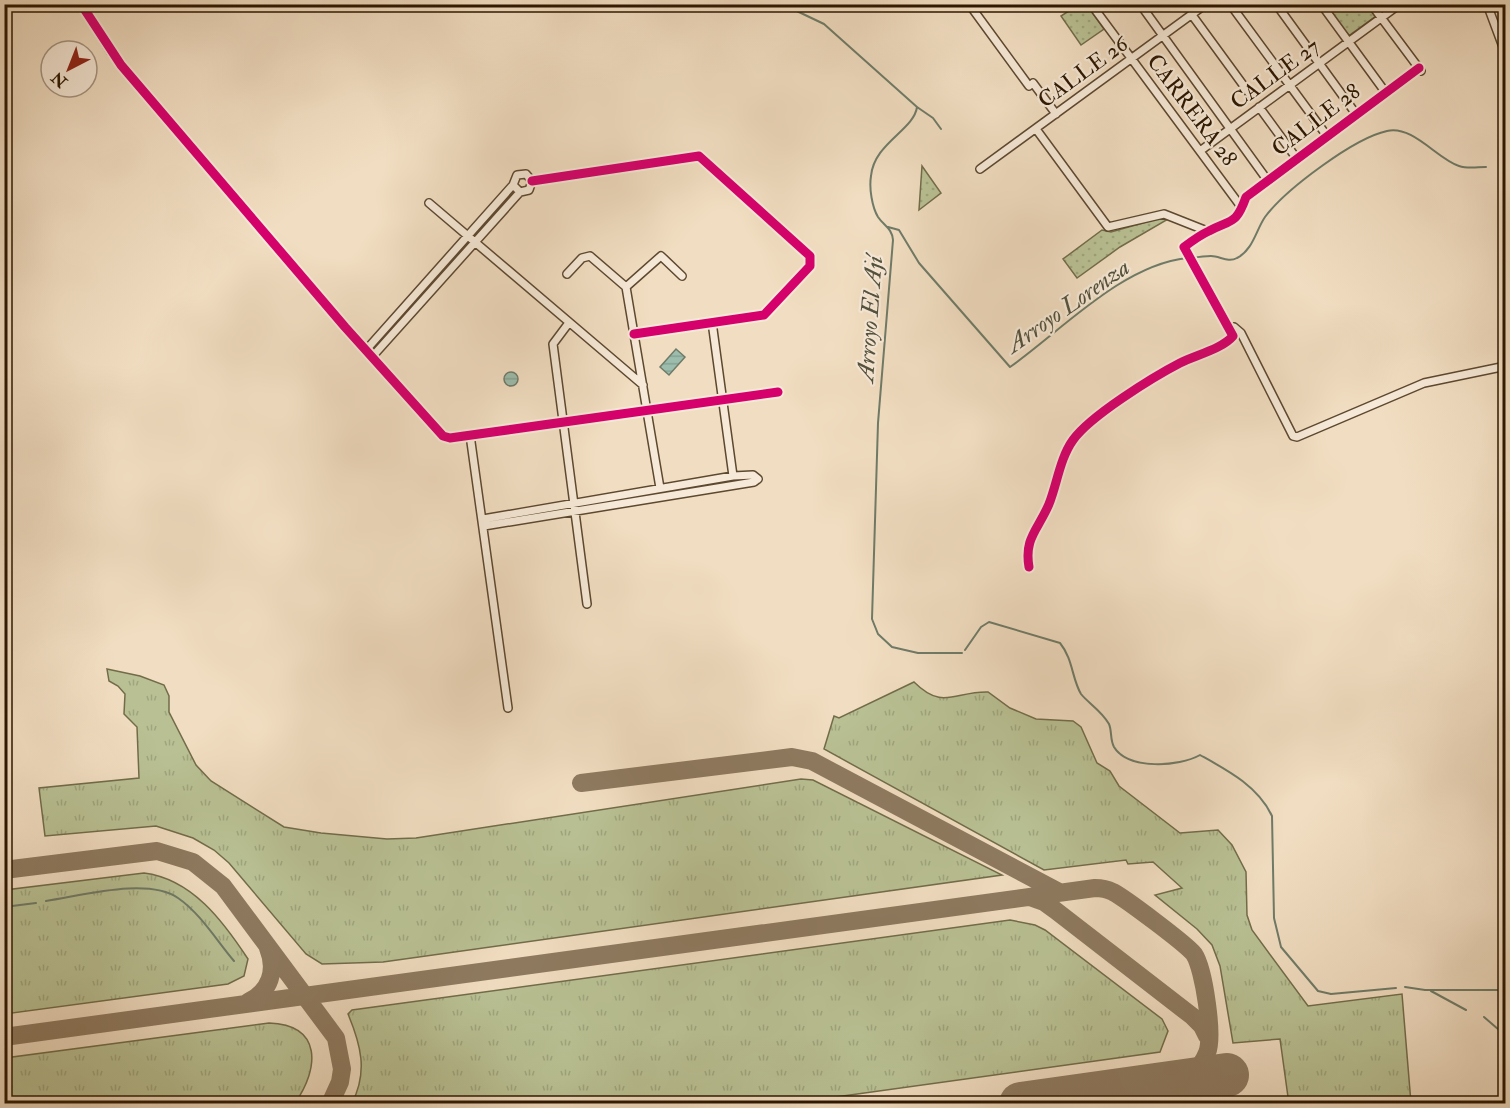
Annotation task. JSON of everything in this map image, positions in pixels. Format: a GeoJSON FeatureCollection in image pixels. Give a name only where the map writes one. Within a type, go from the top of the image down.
{"type":"FeatureCollection","features":[{"type":"Feature","properties":{"kind":"street"},"geometry":{"type":"LineString","coordinates":[[81,4],[111,52],[138,86]]}},
{"type":"Feature","properties":{"kind":"street"},"geometry":{"type":"LineString","coordinates":[[969,4],[1056,114]]}},
{"type":"Feature","properties":{"kind":"street","name":"CARRERA 28"},"geometry":{"type":"LineString","coordinates":[[1091,4],[1242,208]]}},
{"type":"Feature","properties":{"kind":"street"},"geometry":{"type":"LineString","coordinates":[[1140,4],[1268,181]]}},
{"type":"Feature","properties":{"kind":"street","name":"CALLE 26"},"geometry":{"type":"LineString","coordinates":[[980,169],[1206,4]]}},
{"type":"Feature","properties":{"kind":"street"},"geometry":{"type":"LineString","coordinates":[[1230,4],[1327,136]]}},
{"type":"Feature","properties":{"kind":"street"},"geometry":{"type":"LineString","coordinates":[[1276,4],[1356,114]]}},
{"type":"Feature","properties":{"kind":"street"},"geometry":{"type":"LineString","coordinates":[[1321,4],[1386,93]]}},
{"type":"Feature","properties":{"kind":"street"},"geometry":{"type":"LineString","coordinates":[[1371,4],[1381,18]]}},
{"type":"Feature","properties":{"kind":"street","name":"CALLE 27"},"geometry":{"type":"LineString","coordinates":[[1200,151],[1400,4]]}},
{"type":"Feature","properties":{"kind":"street"},"geometry":{"type":"LineString","coordinates":[[1487,4],[1506,55]]}},
{"type":"Feature","properties":{"kind":"street"},"geometry":{"type":"LineString","coordinates":[[1192,15],[1249,93]]}},
{"type":"Feature","properties":{"kind":"street","name":"CALLE 28"},"geometry":{"type":"LineString","coordinates":[[1229,328],[1184,247],[1207,231],[1229,224],[1242,208],[1246,197],[1356,114],[1420,70],[1381,18]]}},
{"type":"Feature","properties":{"kind":"street"},"geometry":{"type":"LineString","coordinates":[[151,99],[437,432],[450,438],[778,392]]}},
{"type":"Feature","properties":{"kind":"street"},"geometry":{"type":"LineString","coordinates":[[1259,107],[1297,159]]}},
{"type":"Feature","properties":{"kind":"street"},"geometry":{"type":"LineString","coordinates":[[1036,129],[1105,225],[1117,227],[1164,214],[1207,231]]}},
{"type":"Feature","properties":{"kind":"street"},"geometry":{"type":"LineString","coordinates":[[532,181],[699,156],[806,251],[812,261],[768,313],[634,333]]}},
{"type":"Feature","properties":{"kind":"street"},"geometry":{"type":"LineString","coordinates":[[366,350],[513,185],[513,180],[522,173],[532,181]]}},
{"type":"Feature","properties":{"kind":"street"},"geometry":{"type":"LineString","coordinates":[[372,357],[520,192],[529,190],[532,181]]}},
{"type":"Feature","properties":{"kind":"street"},"geometry":{"type":"LineString","coordinates":[[513,185],[520,192]]}},
{"type":"Feature","properties":{"kind":"street"},"geometry":{"type":"LineString","coordinates":[[429,203],[643,386]]}},
{"type":"Feature","properties":{"kind":"street"},"geometry":{"type":"LineString","coordinates":[[567,274],[582,258],[590,256],[626,287],[660,488]]}},
{"type":"Feature","properties":{"kind":"street"},"geometry":{"type":"LineString","coordinates":[[626,287],[661,256],[682,276]]}},
{"type":"Feature","properties":{"kind":"street"},"geometry":{"type":"LineString","coordinates":[[712,322],[733,476]]}},
{"type":"Feature","properties":{"kind":"street"},"geometry":{"type":"LineString","coordinates":[[568,324],[553,344],[587,604]]}},
{"type":"Feature","properties":{"kind":"street"},"geometry":{"type":"LineString","coordinates":[[1029,567],[1027,555],[1029,538],[1048,505],[1073,440],[1100,416],[1179,364],[1231,339],[1233,336],[1229,328],[1234,327],[1241,333],[1293,436],[1297,437],[1424,383],[1506,366]]}},
{"type":"Feature","properties":{"kind":"street"},"geometry":{"type":"LineString","coordinates":[[470,435],[508,708]]}},
{"type":"Feature","properties":{"kind":"street"},"geometry":{"type":"LineString","coordinates":[[483,523],[733,476],[753,475],[758,480],[574,506]]}},
{"type":"Feature","properties":{"kind":"green space"},"geometry":{"type":"Polygon","coordinates":[[[1078,5],[1087,5],[1104,29],[1081,45],[1061,16],[1078,5]]]}},
{"type":"Feature","properties":{"kind":"green space"},"geometry":{"type":"Polygon","coordinates":[[[1323,5],[1367,5],[1376,16],[1347,37],[1323,5]]]}},
{"type":"Feature","properties":{"kind":"green space"},"geometry":{"type":"Polygon","coordinates":[[[922,166],[941,193],[919,210],[922,166]]]}},
{"type":"Feature","properties":{"kind":"green space"},"geometry":{"type":"Polygon","coordinates":[[[1164,217],[1170,218],[1120,247],[1077,278],[1063,259],[1102,230],[1111,232],[1164,217]]]}},
{"type":"Feature","properties":{"kind":"green space"},"geometry":{"type":"Polygon","coordinates":[[[107,669],[140,676],[164,685],[169,696],[169,712],[196,765],[211,781],[284,827],[387,839],[416,838],[801,779],[813,780],[1002,875],[383,962],[322,964],[306,954],[229,863],[214,850],[193,838],[156,826],[45,836],[39,788],[139,778],[137,727],[124,714],[125,694],[109,681],[107,669]]]}},
{"type":"Feature","properties":{"kind":"green space"},"geometry":{"type":"Polygon","coordinates":[[[914,682],[924,691],[941,698],[988,692],[1010,708],[1036,719],[1073,721],[1081,727],[1097,763],[1110,771],[1119,786],[1180,833],[1218,830],[1232,845],[1246,872],[1247,915],[1252,930],[1308,1006],[1402,994],[1411,1103],[1236,1103],[1288,1097],[1280,1039],[1233,1043],[1220,966],[1212,945],[1197,929],[1155,895],[1182,888],[1153,862],[1128,864],[1126,860],[1044,870],[824,749],[834,716],[839,718],[914,682]]]}},
{"type":"Feature","properties":{"kind":"green space"},"geometry":{"type":"Polygon","coordinates":[[[144,873],[177,884],[205,904],[228,930],[248,959],[244,976],[228,984],[5,1014],[5,890],[144,873]]]}},
{"type":"Feature","properties":{"kind":"green space"},"geometry":{"type":"Polygon","coordinates":[[[1010,920],[1035,925],[1045,930],[1162,1019],[1168,1031],[1160,1052],[785,1104],[352,1103],[360,1080],[361,1058],[348,1014],[352,1010],[1010,920]]]}},
{"type":"Feature","properties":{"kind":"green space"},"geometry":{"type":"Polygon","coordinates":[[[269,1023],[287,1026],[299,1032],[307,1040],[311,1051],[312,1063],[309,1076],[295,1103],[5,1103],[5,1058],[269,1023]]]}},
{"type":"Feature","properties":{"kind":"shaded area"},"geometry":{"type":"Polygon","coordinates":[[[676,349],[685,357],[669,375],[660,367],[676,349]]]}},
{"type":"Feature","properties":{"kind":"shaded area"},"geometry":{"type":"Polygon","coordinates":[[[508,372],[514,372],[518,379],[514,386],[508,386],[504,382],[504,376],[508,372]]]}},
{"type":"Feature","properties":{"kind":"waterway","name":"Arroyo El Ají"},"geometry":{"type":"LineString","coordinates":[[782,4],[824,24],[917,107],[909,123],[879,155],[870,181],[876,213],[889,230],[893,240],[878,423],[872,619],[878,634],[892,647],[918,653],[962,653]]}},
{"type":"Feature","properties":{"kind":"waterway"},"geometry":{"type":"LineString","coordinates":[[917,107],[933,118],[941,129]]}},
{"type":"Feature","properties":{"kind":"waterway","name":"Arroyo Lorenza"},"geometry":{"type":"LineString","coordinates":[[1192,258],[1211,256],[1230,260],[1237,258],[1251,245],[1265,217],[1288,193],[1339,154],[1387,131],[1397,130],[1406,133],[1459,166],[1486,167]]}},
{"type":"Feature","properties":{"kind":"waterway","name":"Arroyo Lorenza"},"geometry":{"type":"LineString","coordinates":[[888,227],[899,230],[919,263],[1010,367],[1116,286],[1163,263],[1187,258]]}},
{"type":"Feature","properties":{"kind":"waterway","name":"Arroyo El Ají"},"geometry":{"type":"LineString","coordinates":[[965,650],[981,627],[989,622],[1060,643],[1068,656],[1081,694],[1106,719],[1114,747],[1121,754],[1130,760],[1154,764],[1180,762],[1200,755],[1250,787],[1266,805],[1272,816],[1274,918],[1281,947],[1318,991],[1331,994],[1396,988]]}},
{"type":"Feature","properties":{"kind":"waterway"},"geometry":{"type":"LineString","coordinates":[[46,901],[132,888],[165,892],[178,898],[194,911],[234,961]]}},
{"type":"Feature","properties":{"kind":"waterway"},"geometry":{"type":"LineString","coordinates":[[4,907],[36,903]]}},
{"type":"Feature","properties":{"kind":"waterway"},"geometry":{"type":"LineString","coordinates":[[1405,987],[1425,990],[1506,990]]}},
{"type":"Feature","properties":{"kind":"waterway"},"geometry":{"type":"LineString","coordinates":[[1431,991],[1466,1010]]}},
{"type":"Feature","properties":{"kind":"waterway"},"geometry":{"type":"LineString","coordinates":[[1484,1017],[1506,1036]]}},
{"type":"Feature","properties":{"kind":"taxiway"},"geometry":{"type":"LineString","coordinates":[[581,783],[792,757],[812,761],[1059,892]]}},
{"type":"Feature","properties":{"kind":"taxiway"},"geometry":{"type":"LineString","coordinates":[[4,870],[157,851],[193,862],[223,886],[336,1038],[342,1069],[340,1082],[330,1104]]}},
{"type":"Feature","properties":{"kind":"taxiway"},"geometry":{"type":"LineString","coordinates":[[4,1037],[1098,888],[1113,892],[1142,912],[1189,949],[1198,962],[1207,1003],[1209,1045],[1198,1068],[1174,1083]]}},
{"type":"Feature","properties":{"kind":"taxiway"},"geometry":{"type":"LineString","coordinates":[[1030,897],[1044,902],[1055,910],[1192,1016],[1202,1026],[1207,1036]]}},
{"type":"Feature","properties":{"kind":"taxiway"},"geometry":{"type":"LineString","coordinates":[[248,1002],[256,998],[270,980],[272,964],[268,948]]}},
{"type":"Feature","properties":{"kind":"runway"},"geometry":{"type":"LineString","coordinates":[[1021,1104],[1227,1075]]}},
{"type":"Feature","properties":{"kind":"tunnel"},"geometry":{"type":"LineString","coordinates":[[138,86],[151,99]]}},
{"type":"Feature","properties":{"kind":"cycle path"},"geometry":{"type":"LineString","coordinates":[[81,4],[121,65],[345,327],[443,436],[450,438],[778,392]]}},
{"type":"Feature","properties":{"kind":"cycle path"},"geometry":{"type":"LineString","coordinates":[[1029,567],[1030,541],[1049,504],[1065,455],[1081,430],[1139,387],[1180,363],[1222,345],[1233,336],[1184,247],[1202,234],[1236,217],[1246,197],[1419,68]]}},
{"type":"Feature","properties":{"kind":"cycle path"},"geometry":{"type":"LineString","coordinates":[[532,181],[699,156],[810,256],[810,266],[764,315],[634,334]]}}]}
